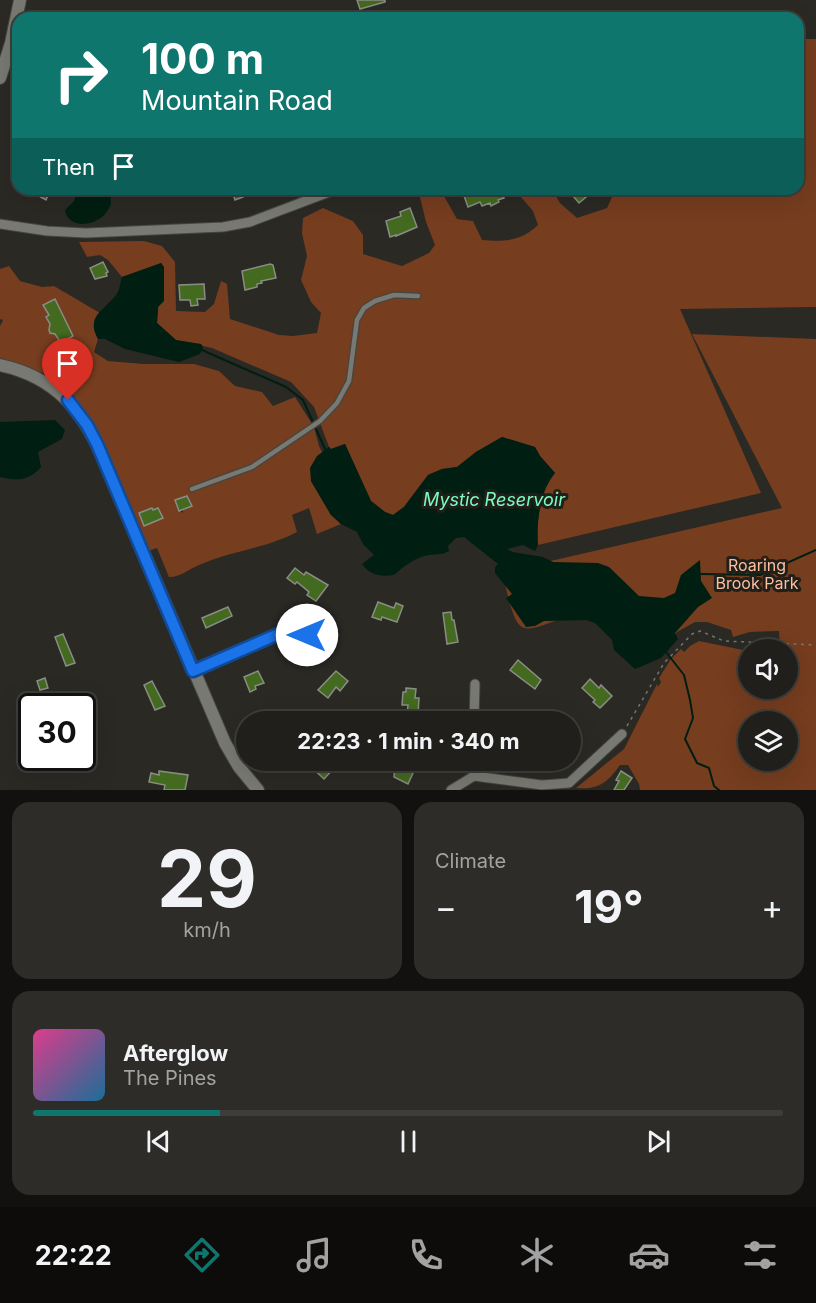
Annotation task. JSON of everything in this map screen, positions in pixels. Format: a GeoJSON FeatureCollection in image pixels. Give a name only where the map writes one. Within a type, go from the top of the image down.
{"type":"FeatureCollection","features":[{"type":"Feature","properties":{"kind":"main road"},"geometry":{"type":"LineString","coordinates":[[0,78],[12,38]]}},
{"type":"Feature","properties":{"kind":"main road"},"geometry":{"type":"LineString","coordinates":[[0,365],[34,375],[47,382],[68,400],[87,425],[228,749],[258,790]]}},
{"type":"Feature","properties":{"kind":"street"},"geometry":{"type":"LineString","coordinates":[[0,224],[47,231],[86,233],[224,227],[250,222],[321,195]]}},
{"type":"Feature","properties":{"kind":"street"},"geometry":{"type":"LineString","coordinates":[[193,671],[283,632],[307,635]]}},
{"type":"Feature","properties":{"kind":"street"},"geometry":{"type":"LineString","coordinates":[[474,684],[474,711]]}},
{"type":"Feature","properties":{"kind":"street"},"geometry":{"type":"LineString","coordinates":[[451,790],[474,776],[570,787],[622,734]]}},
{"type":"Feature","properties":{"kind":"street"},"geometry":{"type":"LineString","coordinates":[[474,771],[474,776]]}},
{"type":"Feature","properties":{"kind":"lane"},"geometry":{"type":"LineString","coordinates":[[192,489],[252,467],[320,421],[337,403],[349,381],[357,320],[364,308],[375,301],[394,295],[418,296]]}},
{"type":"Feature","properties":{"kind":"path"},"geometry":{"type":"LineString","coordinates":[[622,734],[664,663],[692,633],[700,631],[724,640],[816,645]]}},
{"type":"Feature","properties":{"kind":"green space"},"geometry":{"type":"Polygon","coordinates":[[[804,39],[816,39],[816,307],[680,309],[761,493],[538,545],[540,507],[546,488],[555,473],[535,447],[502,437],[476,452],[457,467],[442,469],[428,475],[404,507],[393,515],[385,512],[371,501],[345,444],[331,449],[329,447],[314,407],[291,382],[212,348],[176,340],[157,323],[162,263],[122,277],[108,260],[100,255],[87,257],[79,242],[144,241],[162,246],[175,262],[176,311],[205,312],[214,304],[221,281],[227,284],[230,319],[279,335],[293,336],[317,333],[321,313],[311,302],[301,280],[307,256],[302,233],[303,218],[323,208],[353,221],[363,235],[363,254],[402,266],[429,253],[435,245],[419,195],[443,195],[457,219],[473,221],[482,240],[512,239],[538,225],[533,211],[519,195],[555,195],[560,203],[577,218],[607,208],[613,195],[804,195],[804,39]]]}},
{"type":"Feature","properties":{"kind":"green space"},"geometry":{"type":"Polygon","coordinates":[[[9,266],[20,281],[42,287],[54,286],[100,313],[94,326],[98,339],[94,352],[108,361],[194,364],[219,371],[235,386],[262,392],[273,406],[295,397],[314,427],[323,454],[320,455],[311,481],[331,515],[341,524],[317,534],[309,508],[292,515],[297,532],[274,542],[211,560],[169,577],[157,548],[148,551],[81,409],[43,373],[0,358],[0,326],[3,320],[0,319],[0,269],[9,266]],[[55,299],[43,305],[49,315],[46,317],[50,324],[50,333],[55,334],[61,343],[73,336],[55,299]],[[187,496],[175,501],[182,513],[191,506],[187,496]],[[158,508],[139,513],[144,526],[161,515],[158,508]]]}},
{"type":"Feature","properties":{"kind":"green space","name":"Roaring Brook Park"},"geometry":{"type":"Polygon","coordinates":[[[692,334],[816,339],[816,790],[640,790],[628,765],[620,765],[602,784],[591,788],[576,788],[624,749],[657,684],[658,687],[661,682],[659,678],[671,659],[681,649],[684,652],[699,641],[738,649],[738,699],[798,699],[798,639],[779,639],[779,631],[750,632],[733,637],[731,630],[707,622],[695,622],[677,632],[666,644],[595,618],[570,617],[538,627],[522,627],[515,618],[509,602],[502,572],[782,508],[692,334]]]}},
{"type":"Feature","properties":{"kind":"water"},"geometry":{"type":"Polygon","coordinates":[[[76,195],[110,195],[111,204],[103,216],[94,222],[78,224],[69,219],[65,210],[74,201],[76,195]]]}},
{"type":"Feature","properties":{"kind":"water"},"geometry":{"type":"Polygon","coordinates":[[[161,263],[164,267],[164,301],[158,307],[157,323],[176,340],[201,344],[203,347],[200,354],[179,362],[125,349],[105,339],[98,339],[95,331],[95,319],[117,293],[122,277],[161,263]]]}},
{"type":"Feature","properties":{"kind":"water"},"geometry":{"type":"Polygon","coordinates":[[[55,420],[65,430],[62,439],[38,452],[41,467],[32,475],[22,479],[0,477],[0,422],[55,420]]]}},
{"type":"Feature","properties":{"kind":"water","name":"Mystic Reservoir"},"geometry":{"type":"Polygon","coordinates":[[[502,437],[535,447],[555,473],[543,497],[539,517],[538,545],[535,551],[523,545],[507,549],[512,552],[543,557],[553,562],[598,563],[609,567],[639,596],[664,598],[675,593],[681,575],[700,560],[701,581],[712,598],[698,607],[675,633],[678,639],[661,658],[635,669],[614,650],[612,640],[595,623],[586,620],[544,621],[535,626],[526,627],[506,598],[512,594],[495,573],[495,567],[498,564],[464,537],[456,538],[448,546],[449,551],[419,558],[394,575],[384,576],[372,573],[362,564],[374,555],[363,544],[357,532],[341,524],[331,515],[311,481],[310,468],[317,456],[329,447],[331,449],[345,444],[371,501],[393,515],[404,507],[428,475],[442,469],[457,467],[476,452],[502,437]]]}},
{"type":"Feature","properties":{"kind":"building"},"geometry":{"type":"Polygon","coordinates":[[[357,0],[385,0],[385,2],[360,9],[357,0]]]}},
{"type":"Feature","properties":{"kind":"building"},"geometry":{"type":"Polygon","coordinates":[[[37,195],[48,195],[46,200],[37,195]]]}},
{"type":"Feature","properties":{"kind":"building"},"geometry":{"type":"Polygon","coordinates":[[[233,195],[242,195],[243,197],[235,200],[233,195]]]}},
{"type":"Feature","properties":{"kind":"building"},"geometry":{"type":"Polygon","coordinates":[[[464,195],[503,195],[504,198],[491,206],[490,203],[482,206],[480,202],[468,207],[464,195]]]}},
{"type":"Feature","properties":{"kind":"building"},"geometry":{"type":"Polygon","coordinates":[[[572,195],[585,195],[586,197],[579,203],[572,195]]]}},
{"type":"Feature","properties":{"kind":"building"},"geometry":{"type":"Polygon","coordinates":[[[410,208],[417,227],[390,237],[386,221],[401,216],[400,212],[410,208]]]}},
{"type":"Feature","properties":{"kind":"building"},"geometry":{"type":"Polygon","coordinates":[[[103,262],[108,272],[107,276],[95,279],[90,268],[103,262]]]}},
{"type":"Feature","properties":{"kind":"building"},"geometry":{"type":"Polygon","coordinates":[[[273,265],[276,278],[261,281],[262,283],[257,284],[257,287],[245,290],[242,271],[273,265]]]}},
{"type":"Feature","properties":{"kind":"building"},"geometry":{"type":"Polygon","coordinates":[[[204,284],[205,299],[197,299],[198,305],[191,306],[190,300],[180,300],[179,285],[204,284]]]}},
{"type":"Feature","properties":{"kind":"building"},"geometry":{"type":"Polygon","coordinates":[[[55,299],[73,336],[61,343],[55,334],[50,333],[50,324],[46,317],[49,315],[43,305],[55,299]]]}},
{"type":"Feature","properties":{"kind":"building"},"geometry":{"type":"Polygon","coordinates":[[[187,496],[192,506],[179,511],[175,500],[187,496]]]}},
{"type":"Feature","properties":{"kind":"building"},"geometry":{"type":"Polygon","coordinates":[[[152,508],[153,510],[158,508],[163,518],[144,526],[139,513],[152,508]]]}},
{"type":"Feature","properties":{"kind":"building"},"geometry":{"type":"Polygon","coordinates":[[[295,568],[304,575],[306,572],[328,585],[316,601],[307,595],[309,592],[297,582],[295,584],[287,578],[295,568]]]}},
{"type":"Feature","properties":{"kind":"building"},"geometry":{"type":"Polygon","coordinates":[[[378,602],[394,608],[396,603],[403,606],[397,622],[382,617],[381,620],[372,617],[378,602]]]}},
{"type":"Feature","properties":{"kind":"building"},"geometry":{"type":"Polygon","coordinates":[[[228,607],[232,616],[206,628],[202,618],[228,607]]]}},
{"type":"Feature","properties":{"kind":"building"},"geometry":{"type":"Polygon","coordinates":[[[451,612],[458,642],[447,644],[443,613],[451,612]]]}},
{"type":"Feature","properties":{"kind":"building"},"geometry":{"type":"Polygon","coordinates":[[[63,634],[75,663],[66,666],[55,637],[63,634]]]}},
{"type":"Feature","properties":{"kind":"building"},"geometry":{"type":"Polygon","coordinates":[[[518,660],[541,680],[535,689],[510,670],[518,660]]]}},
{"type":"Feature","properties":{"kind":"building"},"geometry":{"type":"Polygon","coordinates":[[[258,671],[264,683],[255,686],[256,689],[250,692],[244,677],[258,671]]]}},
{"type":"Feature","properties":{"kind":"building"},"geometry":{"type":"Polygon","coordinates":[[[336,671],[348,681],[340,691],[336,687],[328,698],[318,690],[336,671]]]}},
{"type":"Feature","properties":{"kind":"building"},"geometry":{"type":"Polygon","coordinates":[[[45,678],[48,688],[40,690],[37,681],[45,678]]]}},
{"type":"Feature","properties":{"kind":"building"},"geometry":{"type":"Polygon","coordinates":[[[590,679],[599,688],[601,685],[612,696],[600,708],[582,688],[590,679]]]}},
{"type":"Feature","properties":{"kind":"building"},"geometry":{"type":"Polygon","coordinates":[[[152,681],[165,706],[155,710],[144,685],[152,681]]]}},
{"type":"Feature","properties":{"kind":"building"},"geometry":{"type":"Polygon","coordinates":[[[406,688],[416,689],[415,698],[419,698],[418,711],[407,711],[408,705],[402,705],[403,692],[406,692],[406,688]]]}},
{"type":"Feature","properties":{"kind":"building"},"geometry":{"type":"Polygon","coordinates":[[[159,771],[188,775],[185,790],[164,790],[165,785],[149,782],[151,773],[159,775],[159,771]]]}},
{"type":"Feature","properties":{"kind":"building"},"geometry":{"type":"Polygon","coordinates":[[[316,771],[331,771],[324,779],[316,771]]]}},
{"type":"Feature","properties":{"kind":"building"},"geometry":{"type":"Polygon","coordinates":[[[394,771],[414,771],[408,784],[394,777],[394,771]]]}},
{"type":"Feature","properties":{"kind":"building"},"geometry":{"type":"Polygon","coordinates":[[[621,771],[632,778],[624,790],[614,790],[619,781],[616,780],[621,771]]]}},
{"type":"Feature","properties":{"kind":"waterway"},"geometry":{"type":"LineString","coordinates":[[202,350],[286,387],[303,400],[325,449]]}},
{"type":"Feature","properties":{"kind":"waterway"},"geometry":{"type":"LineString","coordinates":[[701,574],[760,575],[816,550]]}},
{"type":"Feature","properties":{"kind":"waterway"},"geometry":{"type":"LineString","coordinates":[[666,652],[684,675],[690,700],[693,718],[685,739],[697,763],[709,768],[714,786],[719,790]]}},
{"type":"Feature","properties":{"kind":"route"},"geometry":{"type":"LineString","coordinates":[[68,400],[87,425],[97,444],[193,671],[283,632],[307,635]]}}]}
